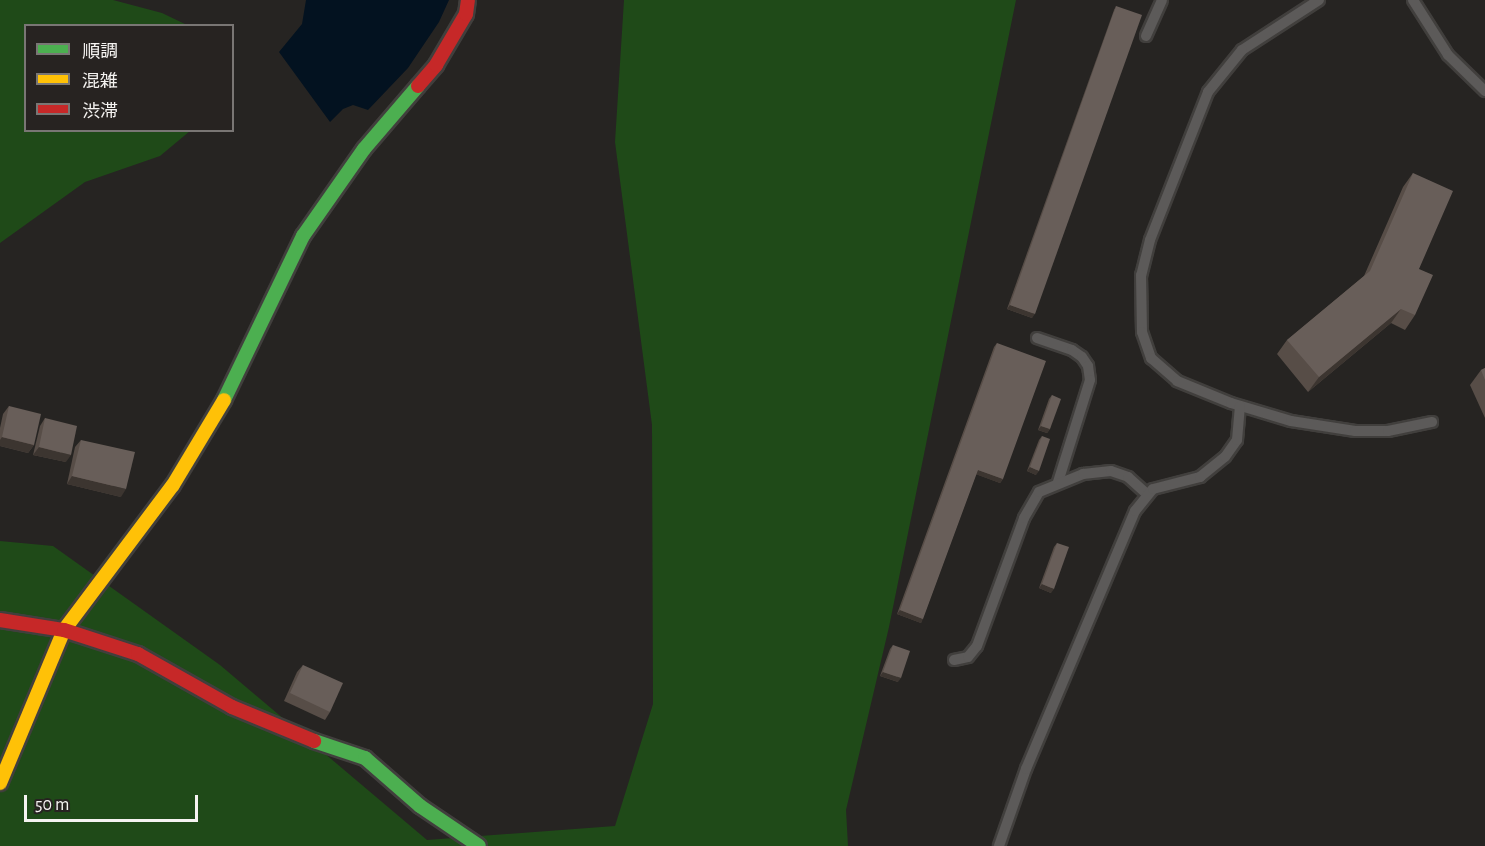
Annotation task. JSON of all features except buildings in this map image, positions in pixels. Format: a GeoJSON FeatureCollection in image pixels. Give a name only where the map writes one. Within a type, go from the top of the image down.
{"type":"FeatureCollection","features":[{"type":"Feature","properties":{"kind":"street"},"geometry":{"type":"LineString","coordinates":[[0,783],[64,630],[173,484],[236,380],[303,236],[364,149],[436,65],[466,14],[468,0]]}},
{"type":"Feature","properties":{"kind":"street"},"geometry":{"type":"LineString","coordinates":[[0,620],[64,630],[138,654],[232,707],[294,734],[366,758],[420,806],[479,846]]}},
{"type":"Feature","properties":{"kind":"lane"},"geometry":{"type":"LineString","coordinates":[[1146,36],[1162,0]]}},
{"type":"Feature","properties":{"kind":"lane"},"geometry":{"type":"LineString","coordinates":[[1319,0],[1242,50],[1208,92],[1150,240],[1141,275],[1142,332],[1151,358],[1177,381],[1240,406],[1291,421],[1355,431],[1388,431],[1432,422]]}},
{"type":"Feature","properties":{"kind":"lane"},"geometry":{"type":"LineString","coordinates":[[1413,0],[1448,55],[1485,91]]}},
{"type":"Feature","properties":{"kind":"lane"},"geometry":{"type":"LineString","coordinates":[[1038,339],[1072,350],[1088,366],[1089,373],[1080,422],[1058,482]]}},
{"type":"Feature","properties":{"kind":"lane"},"geometry":{"type":"LineString","coordinates":[[999,846],[1026,769],[1130,521],[1147,494],[1200,477],[1225,457],[1237,440],[1240,406]]}},
{"type":"Feature","properties":{"kind":"lane"},"geometry":{"type":"LineString","coordinates":[[954,660],[968,657],[977,646],[1024,518],[1039,492],[1058,482],[1111,471],[1128,477],[1147,494]]}},
{"type":"Feature","properties":{"kind":"green space"},"geometry":{"type":"Polygon","coordinates":[[[0,0],[113,0],[162,13],[185,24],[24,24],[24,132],[189,132],[160,156],[85,182],[0,243],[0,0]]]}},
{"type":"Feature","properties":{"kind":"green space"},"geometry":{"type":"Polygon","coordinates":[[[624,0],[1016,0],[889,627],[846,810],[848,846],[0,846],[0,541],[53,546],[220,665],[427,840],[615,826],[653,704],[652,425],[615,142],[624,0]]]}},
{"type":"Feature","properties":{"kind":"water"},"geometry":{"type":"Polygon","coordinates":[[[306,0],[449,0],[439,22],[408,68],[368,110],[353,105],[343,109],[330,122],[279,52],[302,24],[306,0]]]}},
{"type":"Feature","properties":{"kind":"traffic: fast"},"geometry":{"type":"LineString","coordinates":[[224,400],[303,236],[364,149],[418,86]]}},
{"type":"Feature","properties":{"kind":"traffic: fast"},"geometry":{"type":"LineString","coordinates":[[314,741],[365,758],[420,806],[479,846]]}},
{"type":"Feature","properties":{"kind":"traffic: slow"},"geometry":{"type":"LineString","coordinates":[[0,783],[64,630],[173,485],[224,400]]}},
{"type":"Feature","properties":{"kind":"traffic: jam"},"geometry":{"type":"LineString","coordinates":[[418,86],[436,65],[466,14],[468,0]]}},
{"type":"Feature","properties":{"kind":"traffic: jam"},"geometry":{"type":"LineString","coordinates":[[0,620],[64,630],[138,654],[232,707],[314,741]]}}]}
